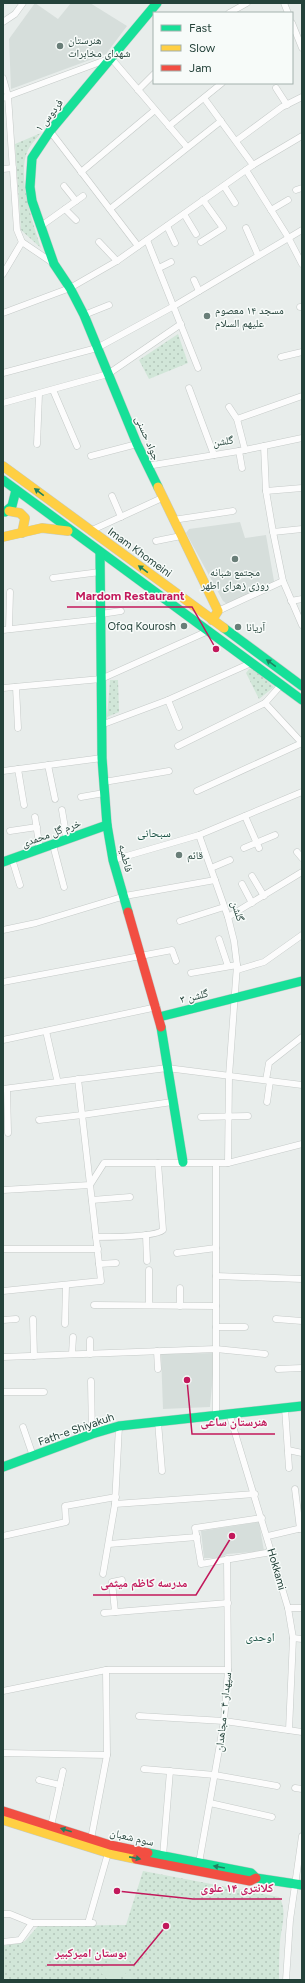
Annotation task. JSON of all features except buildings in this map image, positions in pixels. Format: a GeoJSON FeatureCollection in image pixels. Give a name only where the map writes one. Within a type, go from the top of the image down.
{"type":"FeatureCollection","features":[{"type":"Feature","properties":{"kind":"street"},"geometry":{"type":"LineString","coordinates":[[3,22],[15,14],[23,3]]}},
{"type":"Feature","properties":{"kind":"street"},"geometry":{"type":"LineString","coordinates":[[231,12],[247,3]]}},
{"type":"Feature","properties":{"kind":"street","name":"فردوس ۱"},"geometry":{"type":"LineString","coordinates":[[54,264],[32,201],[30,171],[32,158],[50,131],[154,4]]}},
{"type":"Feature","properties":{"kind":"street"},"geometry":{"type":"LineString","coordinates":[[294,33],[302,48]]}},
{"type":"Feature","properties":{"kind":"street"},"geometry":{"type":"LineString","coordinates":[[5,97],[111,58],[187,147]]}},
{"type":"Feature","properties":{"kind":"street"},"geometry":{"type":"LineString","coordinates":[[138,90],[153,75]]}},
{"type":"Feature","properties":{"kind":"street"},"geometry":{"type":"LineString","coordinates":[[3,78],[13,168],[17,230],[22,242],[54,264]]}},
{"type":"Feature","properties":{"kind":"street"},"geometry":{"type":"LineString","coordinates":[[169,126],[221,84]]}},
{"type":"Feature","properties":{"kind":"street"},"geometry":{"type":"LineString","coordinates":[[276,88],[287,105]]}},
{"type":"Feature","properties":{"kind":"street"},"geometry":{"type":"LineString","coordinates":[[236,141],[287,105],[302,97]]}},
{"type":"Feature","properties":{"kind":"street"},"geometry":{"type":"LineString","coordinates":[[204,98],[253,165]]}},
{"type":"Feature","properties":{"kind":"street"},"geometry":{"type":"LineString","coordinates":[[81,172],[154,110]]}},
{"type":"Feature","properties":{"kind":"street"},"geometry":{"type":"LineString","coordinates":[[110,209],[221,121]]}},
{"type":"Feature","properties":{"kind":"street"},"geometry":{"type":"LineString","coordinates":[[50,131],[138,246]]}},
{"type":"Feature","properties":{"kind":"street"},"geometry":{"type":"LineString","coordinates":[[3,313],[70,288],[117,261],[253,165],[301,139]]}},
{"type":"Feature","properties":{"kind":"street"},"geometry":{"type":"LineString","coordinates":[[3,169],[13,168]]}},
{"type":"Feature","properties":{"kind":"street"},"geometry":{"type":"LineString","coordinates":[[246,170],[288,237],[302,264]]}},
{"type":"Feature","properties":{"kind":"street"},"geometry":{"type":"LineString","coordinates":[[64,186],[76,201]]}},
{"type":"Feature","properties":{"kind":"street"},"geometry":{"type":"LineString","coordinates":[[224,186],[235,203]]}},
{"type":"Feature","properties":{"kind":"street"},"geometry":{"type":"LineString","coordinates":[[41,226],[83,196]]}},
{"type":"Feature","properties":{"kind":"street"},"geometry":{"type":"LineString","coordinates":[[201,242],[223,228],[203,200]]}},
{"type":"Feature","properties":{"kind":"street"},"geometry":{"type":"LineString","coordinates":[[271,210],[288,200]]}},
{"type":"Feature","properties":{"kind":"street"},"geometry":{"type":"LineString","coordinates":[[65,209],[76,220]]}},
{"type":"Feature","properties":{"kind":"street"},"geometry":{"type":"LineString","coordinates":[[184,214],[196,234]]}},
{"type":"Feature","properties":{"kind":"street"},"geometry":{"type":"LineString","coordinates":[[167,226],[175,244]]}},
{"type":"Feature","properties":{"kind":"street"},"geometry":{"type":"LineString","coordinates":[[246,228],[258,255]]}},
{"type":"Feature","properties":{"kind":"street"},"geometry":{"type":"LineString","coordinates":[[3,373],[97,348],[174,306],[302,230]]}},
{"type":"Feature","properties":{"kind":"street"},"geometry":{"type":"LineString","coordinates":[[147,240],[198,368]]}},
{"type":"Feature","properties":{"kind":"street"},"geometry":{"type":"LineString","coordinates":[[3,274],[22,242]]}},
{"type":"Feature","properties":{"kind":"street"},"geometry":{"type":"LineString","coordinates":[[99,242],[117,261]]}},
{"type":"Feature","properties":{"kind":"street"},"geometry":{"type":"LineString","coordinates":[[159,268],[170,262]]}},
{"type":"Feature","properties":{"kind":"street","name":"جواد حسنی"},"geometry":{"type":"LineString","coordinates":[[54,264],[70,288],[84,315],[136,444],[218,611]]}},
{"type":"Feature","properties":{"kind":"street"},"geometry":{"type":"LineString","coordinates":[[194,280],[199,290]]}},
{"type":"Feature","properties":{"kind":"street"},"geometry":{"type":"LineString","coordinates":[[84,315],[109,306]]}},
{"type":"Feature","properties":{"kind":"street"},"geometry":{"type":"LineString","coordinates":[[3,396],[4,403],[108,374],[181,324]]}},
{"type":"Feature","properties":{"kind":"street"},"geometry":{"type":"LineString","coordinates":[[281,356],[302,352]]}},
{"type":"Feature","properties":{"kind":"street"},"geometry":{"type":"LineString","coordinates":[[189,388],[214,455]]}},
{"type":"Feature","properties":{"kind":"street"},"geometry":{"type":"LineString","coordinates":[[53,390],[77,446]]}},
{"type":"Feature","properties":{"kind":"street"},"geometry":{"type":"LineString","coordinates":[[36,444],[39,394]]}},
{"type":"Feature","properties":{"kind":"street"},"geometry":{"type":"LineString","coordinates":[[237,419],[302,396]]}},
{"type":"Feature","properties":{"kind":"street"},"geometry":{"type":"LineString","coordinates":[[229,407],[237,419],[242,451],[242,468]]}},
{"type":"Feature","properties":{"kind":"street","name":"گلشن"},"geometry":{"type":"LineString","coordinates":[[147,466],[242,451],[302,438]]}},
{"type":"Feature","properties":{"kind":"street"},"geometry":{"type":"LineString","coordinates":[[91,456],[136,444]]}},
{"type":"Feature","properties":{"kind":"street"},"geometry":{"type":"LineString","coordinates":[[264,446],[266,491],[272,532],[283,581],[302,625]]}},
{"type":"Feature","properties":{"kind":"street","name":"Imam Khomeini"},"geometry":{"type":"LineString","coordinates":[[3,466],[301,684]]}},
{"type":"Feature","properties":{"kind":"street"},"geometry":{"type":"LineString","coordinates":[[3,480],[302,700]]}},
{"type":"Feature","properties":{"kind":"street"},"geometry":{"type":"LineString","coordinates":[[266,491],[302,488]]}},
{"type":"Feature","properties":{"kind":"street"},"geometry":{"type":"LineString","coordinates":[[16,490],[16,498],[6,511],[20,513],[25,518],[22,533]]}},
{"type":"Feature","properties":{"kind":"street"},"geometry":{"type":"LineString","coordinates":[[112,496],[121,516]]}},
{"type":"Feature","properties":{"kind":"street"},"geometry":{"type":"LineString","coordinates":[[90,530],[162,498]]}},
{"type":"Feature","properties":{"kind":"street"},"geometry":{"type":"LineString","coordinates":[[173,520],[233,511]]}},
{"type":"Feature","properties":{"kind":"street"},"geometry":{"type":"LineString","coordinates":[[3,538],[42,528],[73,532]]}},
{"type":"Feature","properties":{"kind":"street"},"geometry":{"type":"LineString","coordinates":[[272,532],[302,529]]}},
{"type":"Feature","properties":{"kind":"street"},"geometry":{"type":"LineString","coordinates":[[156,541],[181,536]]}},
{"type":"Feature","properties":{"kind":"street","name":"فاطمیه"},"geometry":{"type":"LineString","coordinates":[[100,552],[102,758],[107,825],[113,860],[125,896],[157,1008],[183,1162]]}},
{"type":"Feature","properties":{"kind":"street"},"geometry":{"type":"LineString","coordinates":[[54,578],[100,572]]}},
{"type":"Feature","properties":{"kind":"street"},"geometry":{"type":"LineString","coordinates":[[212,620],[218,611],[283,581]]}},
{"type":"Feature","properties":{"kind":"street"},"geometry":{"type":"LineString","coordinates":[[10,592],[6,629],[101,616],[121,611]]}},
{"type":"Feature","properties":{"kind":"street"},"geometry":{"type":"LineString","coordinates":[[291,601],[302,599]]}},
{"type":"Feature","properties":{"kind":"street"},"geometry":{"type":"LineString","coordinates":[[3,688],[101,679],[208,631]]}},
{"type":"Feature","properties":{"kind":"street"},"geometry":{"type":"LineString","coordinates":[[102,725],[168,700],[251,663]]}},
{"type":"Feature","properties":{"kind":"street"},"geometry":{"type":"LineString","coordinates":[[178,746],[265,703],[281,685]]}},
{"type":"Feature","properties":{"kind":"street"},"geometry":{"type":"LineString","coordinates":[[16,687],[18,728]]}},
{"type":"Feature","properties":{"kind":"street"},"geometry":{"type":"LineString","coordinates":[[168,700],[179,727]]}},
{"type":"Feature","properties":{"kind":"street"},"geometry":{"type":"LineString","coordinates":[[197,790],[302,743],[265,703]]}},
{"type":"Feature","properties":{"kind":"street"},"geometry":{"type":"LineString","coordinates":[[3,771],[102,758]]}},
{"type":"Feature","properties":{"kind":"street"},"geometry":{"type":"LineString","coordinates":[[48,765],[55,799]]}},
{"type":"Feature","properties":{"kind":"street"},"geometry":{"type":"LineString","coordinates":[[18,769],[24,805]]}},
{"type":"Feature","properties":{"kind":"street"},"geometry":{"type":"LineString","coordinates":[[104,782],[169,771]]}},
{"type":"Feature","properties":{"kind":"street"},"geometry":{"type":"LineString","coordinates":[[113,860],[199,835],[302,792]]}},
{"type":"Feature","properties":{"kind":"street"},"geometry":{"type":"LineString","coordinates":[[81,797],[104,793]]}},
{"type":"Feature","properties":{"kind":"street"},"geometry":{"type":"LineString","coordinates":[[62,810],[67,840]]}},
{"type":"Feature","properties":{"kind":"street"},"geometry":{"type":"LineString","coordinates":[[245,816],[258,845]]}},
{"type":"Feature","properties":{"kind":"street"},"geometry":{"type":"LineString","coordinates":[[35,817],[40,850]]}},
{"type":"Feature","properties":{"kind":"street","name":"خرم گل محمدی"},"geometry":{"type":"LineString","coordinates":[[3,862],[107,825]]}},
{"type":"Feature","properties":{"kind":"street"},"geometry":{"type":"LineString","coordinates":[[10,831],[37,827]]}},
{"type":"Feature","properties":{"kind":"street","name":"گلشن"},"geometry":{"type":"LineString","coordinates":[[199,835],[228,917],[237,967],[229,1076],[228,1163]]}},
{"type":"Feature","properties":{"kind":"street"},"geometry":{"type":"LineString","coordinates":[[244,848],[258,845],[275,835]]}},
{"type":"Feature","properties":{"kind":"street"},"geometry":{"type":"LineString","coordinates":[[53,845],[64,887]]}},
{"type":"Feature","properties":{"kind":"street"},"geometry":{"type":"LineString","coordinates":[[297,852],[302,858]]}},
{"type":"Feature","properties":{"kind":"street"},"geometry":{"type":"LineString","coordinates":[[12,859],[20,885]]}},
{"type":"Feature","properties":{"kind":"street"},"geometry":{"type":"LineString","coordinates":[[211,868],[230,860]]}},
{"type":"Feature","properties":{"kind":"street"},"geometry":{"type":"LineString","coordinates":[[228,917],[302,872]]}},
{"type":"Feature","properties":{"kind":"street"},"geometry":{"type":"LineString","coordinates":[[252,876],[264,896]]}},
{"type":"Feature","properties":{"kind":"street"},"geometry":{"type":"LineString","coordinates":[[3,930],[36,923],[125,896],[215,880]]}},
{"type":"Feature","properties":{"kind":"street"},"geometry":{"type":"LineString","coordinates":[[242,884],[252,903]]}},
{"type":"Feature","properties":{"kind":"street"},"geometry":{"type":"LineString","coordinates":[[180,921],[224,907]]}},
{"type":"Feature","properties":{"kind":"street"},"geometry":{"type":"LineString","coordinates":[[191,973],[228,966],[237,967],[264,962],[302,935]]}},
{"type":"Feature","properties":{"kind":"street"},"geometry":{"type":"LineString","coordinates":[[219,939],[228,966]]}},
{"type":"Feature","properties":{"kind":"street"},"geometry":{"type":"LineString","coordinates":[[3,982],[172,950],[176,961]]}},
{"type":"Feature","properties":{"kind":"street"},"geometry":{"type":"LineString","coordinates":[[235,998],[302,981]]}},
{"type":"Feature","properties":{"kind":"street","name":"گلشن ۳"},"geometry":{"type":"LineString","coordinates":[[159,1017],[235,998]]}},
{"type":"Feature","properties":{"kind":"street"},"geometry":{"type":"LineString","coordinates":[[3,1040],[157,1008]]}},
{"type":"Feature","properties":{"kind":"street"},"geometry":{"type":"LineString","coordinates":[[46,1031],[57,1079]]}},
{"type":"Feature","properties":{"kind":"street"},"geometry":{"type":"LineString","coordinates":[[267,1102],[268,1063],[302,1037]]}},
{"type":"Feature","properties":{"kind":"street"},"geometry":{"type":"LineString","coordinates":[[8,1134],[5,1089],[167,1068],[302,1085]]}},
{"type":"Feature","properties":{"kind":"street"},"geometry":{"type":"LineString","coordinates":[[3,1291],[101,1281],[78,1079]]}},
{"type":"Feature","properties":{"kind":"street"},"geometry":{"type":"LineString","coordinates":[[39,1120],[172,1102]]}},
{"type":"Feature","properties":{"kind":"street"},"geometry":{"type":"LineString","coordinates":[[201,1117],[248,1116]]}},
{"type":"Feature","properties":{"kind":"street"},"geometry":{"type":"LineString","coordinates":[[90,1185],[104,1163],[228,1163],[302,1144]]}},
{"type":"Feature","properties":{"kind":"street"},"geometry":{"type":"LineString","coordinates":[[96,1237],[161,1233],[163,1230],[158,1163]]}},
{"type":"Feature","properties":{"kind":"street"},"geometry":{"type":"LineString","coordinates":[[216,1164],[216,1414]]}},
{"type":"Feature","properties":{"kind":"street"},"geometry":{"type":"LineString","coordinates":[[3,1190],[90,1185]]}},
{"type":"Feature","properties":{"kind":"street"},"geometry":{"type":"LineString","coordinates":[[92,1200],[130,1197]]}},
{"type":"Feature","properties":{"kind":"street"},"geometry":{"type":"LineString","coordinates":[[146,1235],[148,1261]]}},
{"type":"Feature","properties":{"kind":"street"},"geometry":{"type":"LineString","coordinates":[[177,1253],[216,1248]]}},
{"type":"Feature","properties":{"kind":"street"},"geometry":{"type":"LineString","coordinates":[[3,1249],[98,1249]]}},
{"type":"Feature","properties":{"kind":"street"},"geometry":{"type":"LineString","coordinates":[[99,1264],[116,1263]]}},
{"type":"Feature","properties":{"kind":"street"},"geometry":{"type":"LineString","coordinates":[[149,1270],[149,1306]]}},
{"type":"Feature","properties":{"kind":"street"},"geometry":{"type":"LineString","coordinates":[[216,1276],[302,1279]]}},
{"type":"Feature","properties":{"kind":"street"},"geometry":{"type":"LineString","coordinates":[[65,1324],[66,1284]]}},
{"type":"Feature","properties":{"kind":"street"},"geometry":{"type":"LineString","coordinates":[[180,1288],[180,1306]]}},
{"type":"Feature","properties":{"kind":"street"},"geometry":{"type":"LineString","coordinates":[[94,1304],[216,1306]]}},
{"type":"Feature","properties":{"kind":"street"},"geometry":{"type":"LineString","coordinates":[[3,1320],[16,1319]]}},
{"type":"Feature","properties":{"kind":"street"},"geometry":{"type":"LineString","coordinates":[[33,1319],[34,1356]]}},
{"type":"Feature","properties":{"kind":"street"},"geometry":{"type":"LineString","coordinates":[[276,1319],[302,1321]]}},
{"type":"Feature","properties":{"kind":"street"},"geometry":{"type":"LineString","coordinates":[[216,1327],[245,1327]]}},
{"type":"Feature","properties":{"kind":"street"},"geometry":{"type":"LineString","coordinates":[[72,1354],[73,1337]]}},
{"type":"Feature","properties":{"kind":"street"},"geometry":{"type":"LineString","coordinates":[[90,1340],[90,1354]]}},
{"type":"Feature","properties":{"kind":"street"},"geometry":{"type":"LineString","coordinates":[[3,1357],[216,1349],[265,1354]]}},
{"type":"Feature","properties":{"kind":"street"},"geometry":{"type":"LineString","coordinates":[[157,1351],[158,1369]]}},
{"type":"Feature","properties":{"kind":"street"},"geometry":{"type":"LineString","coordinates":[[278,1369],[302,1368]]}},
{"type":"Feature","properties":{"kind":"street"},"geometry":{"type":"LineString","coordinates":[[91,1381],[92,1434]]}},
{"type":"Feature","properties":{"kind":"street"},"geometry":{"type":"LineString","coordinates":[[3,1392],[44,1392]]}},
{"type":"Feature","properties":{"kind":"street","name":"Fath-e Shiyakuh"},"geometry":{"type":"LineString","coordinates":[[3,1467],[92,1434],[119,1426],[216,1414],[302,1406]]}},
{"type":"Feature","properties":{"kind":"street"},"geometry":{"type":"LineString","coordinates":[[285,1408],[290,1468]]}},
{"type":"Feature","properties":{"kind":"street","name":"Hokkami"},"geometry":{"type":"LineString","coordinates":[[230,1413],[268,1536],[288,1608],[293,1638],[289,1730]]}},
{"type":"Feature","properties":{"kind":"street"},"geometry":{"type":"LineString","coordinates":[[158,1422],[162,1471]]}},
{"type":"Feature","properties":{"kind":"street"},"geometry":{"type":"LineString","coordinates":[[103,1574],[116,1497],[119,1426]]}},
{"type":"Feature","properties":{"kind":"street"},"geometry":{"type":"LineString","coordinates":[[23,1427],[34,1456]]}},
{"type":"Feature","properties":{"kind":"street"},"geometry":{"type":"LineString","coordinates":[[288,1450],[302,1453]]}},
{"type":"Feature","properties":{"kind":"street"},"geometry":{"type":"LineString","coordinates":[[268,1536],[301,1529],[295,1489]]}},
{"type":"Feature","properties":{"kind":"street"},"geometry":{"type":"LineString","coordinates":[[115,1504],[255,1494]]}},
{"type":"Feature","properties":{"kind":"street"},"geometry":{"type":"LineString","coordinates":[[3,1536],[66,1522],[65,1506],[116,1497]]}},
{"type":"Feature","properties":{"kind":"street"},"geometry":{"type":"LineString","coordinates":[[262,1518],[195,1528],[201,1564],[272,1552]]}},
{"type":"Feature","properties":{"kind":"street"},"geometry":{"type":"LineString","coordinates":[[109,1544],[197,1537]]}},
{"type":"Feature","properties":{"kind":"street","name":"سپهدار ۴ - مجاهدان"},"geometry":{"type":"LineString","coordinates":[[199,1863],[216,1775],[224,1721],[228,1670],[227,1559]]}},
{"type":"Feature","properties":{"kind":"street"},"geometry":{"type":"LineString","coordinates":[[115,1612],[112,1582],[122,1580]]}},
{"type":"Feature","properties":{"kind":"street"},"geometry":{"type":"LineString","coordinates":[[104,1613],[228,1603]]}},
{"type":"Feature","properties":{"kind":"street"},"geometry":{"type":"LineString","coordinates":[[288,1608],[302,1608]]}},
{"type":"Feature","properties":{"kind":"street"},"geometry":{"type":"LineString","coordinates":[[293,1638],[302,1639]]}},
{"type":"Feature","properties":{"kind":"street"},"geometry":{"type":"LineString","coordinates":[[3,1691],[106,1670],[228,1670]]}},
{"type":"Feature","properties":{"kind":"street"},"geometry":{"type":"LineString","coordinates":[[91,1839],[107,1755],[106,1670]]}},
{"type":"Feature","properties":{"kind":"street"},"geometry":{"type":"LineString","coordinates":[[139,1716],[224,1721],[302,1732]]}},
{"type":"Feature","properties":{"kind":"street"},"geometry":{"type":"LineString","coordinates":[[3,1753],[107,1755]]}},
{"type":"Feature","properties":{"kind":"street"},"geometry":{"type":"LineString","coordinates":[[144,1769],[216,1775],[277,1786]]}},
{"type":"Feature","properties":{"kind":"street"},"geometry":{"type":"LineString","coordinates":[[51,1826],[63,1771]]}},
{"type":"Feature","properties":{"kind":"street"},"geometry":{"type":"LineString","coordinates":[[163,1856],[170,1771]]}},
{"type":"Feature","properties":{"kind":"street"},"geometry":{"type":"LineString","coordinates":[[39,1780],[60,1785]]}},
{"type":"Feature","properties":{"kind":"street"},"geometry":{"type":"LineString","coordinates":[[295,1788],[302,1789]]}},
{"type":"Feature","properties":{"kind":"street"},"geometry":{"type":"LineString","coordinates":[[210,1803],[272,1817]]}},
{"type":"Feature","properties":{"kind":"street","name":"سوم شعبان"},"geometry":{"type":"LineString","coordinates":[[3,1811],[110,1845],[251,1873],[256,1878]]}},
{"type":"Feature","properties":{"kind":"street","name":"سوم شعبان"},"geometry":{"type":"LineString","coordinates":[[3,1820],[108,1853],[250,1881],[256,1878],[299,1884]]}},
{"type":"Feature","properties":{"kind":"street"},"geometry":{"type":"LineString","coordinates":[[286,1980],[290,1920],[299,1884],[302,1836]]}},
{"type":"Feature","properties":{"kind":"street"},"geometry":{"type":"LineString","coordinates":[[3,1914],[10,1914],[32,1923],[90,1923],[108,1853]]}},
{"type":"Feature","properties":{"kind":"street"},"geometry":{"type":"LineString","coordinates":[[3,1942],[20,1940],[32,1923]]}},
{"type":"Feature","properties":{"kind":"shaded area","name":"هنرستان شهدای مخابرات"},"geometry":{"type":"Polygon","coordinates":[[[35,3],[58,19],[71,3],[90,3],[127,26],[106,54],[11,89],[9,39],[35,3]]]}},
{"type":"Feature","properties":{"kind":"shaded area","name":"مجتمع شبانه روزی زهرای اطهر"},"geometry":{"type":"Polygon","coordinates":[[[240,522],[245,538],[266,535],[274,581],[273,583],[227,604],[223,601],[186,533],[189,529],[240,522]]]}},
{"type":"Feature","properties":{"kind":"shaded area"},"geometry":{"type":"Polygon","coordinates":[[[215,1353],[210,1407],[163,1409],[161,1354],[215,1353]]]}},
{"type":"Feature","properties":{"kind":"shaded area"},"geometry":{"type":"Polygon","coordinates":[[[259,1522],[264,1551],[227,1554],[221,1558],[204,1558],[201,1531],[259,1522]]]}},
{"type":"Feature","properties":{"kind":"green space"},"geometry":{"type":"Polygon","coordinates":[[[41,133],[28,150],[24,172],[30,213],[41,248],[21,230],[15,144],[41,133]]]}},
{"type":"Feature","properties":{"kind":"green space"},"geometry":{"type":"Polygon","coordinates":[[[178,334],[188,363],[149,379],[139,360],[178,334]]]}},
{"type":"Feature","properties":{"kind":"green space"},"geometry":{"type":"Polygon","coordinates":[[[253,668],[274,687],[259,699],[246,673],[249,669],[253,668]]]}},
{"type":"Feature","properties":{"kind":"green space"},"geometry":{"type":"Polygon","coordinates":[[[110,680],[118,680],[119,712],[107,717],[110,680]]]}},
{"type":"Feature","properties":{"kind":"green space"},"geometry":{"type":"Polygon","coordinates":[[[143,1871],[279,1897],[282,1902],[284,1913],[280,1942],[279,1980],[3,1980],[3,1946],[25,1941],[38,1926],[126,1925],[143,1871]]]}},
{"type":"Feature","properties":{"kind":"green space"},"geometry":{"type":"Polygon","coordinates":[[[121,1953],[132,1965],[117,1980],[108,1980],[100,1972],[121,1953]]]}},
{"type":"Feature","properties":{"kind":"green space"},"geometry":{"type":"Polygon","coordinates":[[[131,1971],[136,1980],[125,1980],[122,1975],[131,1971]]]}},
{"type":"Feature","properties":{"kind":"traffic: fast"},"geometry":{"type":"LineString","coordinates":[[157,3],[50,131],[32,158],[30,187],[32,201],[54,264],[70,288],[84,315],[137,444],[158,487]]}},
{"type":"Feature","properties":{"kind":"traffic: fast"},"geometry":{"type":"LineString","coordinates":[[3,480],[302,700]]}},
{"type":"Feature","properties":{"kind":"traffic: fast"},"geometry":{"type":"LineString","coordinates":[[5,512],[12,506],[16,490]]}},
{"type":"Feature","properties":{"kind":"traffic: fast"},"geometry":{"type":"LineString","coordinates":[[100,552],[102,758],[107,825],[113,860],[128,912]]}},
{"type":"Feature","properties":{"kind":"traffic: fast"},"geometry":{"type":"LineString","coordinates":[[224,628],[302,686]]}},
{"type":"Feature","properties":{"kind":"traffic: fast"},"geometry":{"type":"LineString","coordinates":[[3,862],[107,825]]}},
{"type":"Feature","properties":{"kind":"traffic: fast"},"geometry":{"type":"LineString","coordinates":[[159,1017],[302,981]]}},
{"type":"Feature","properties":{"kind":"traffic: fast"},"geometry":{"type":"LineString","coordinates":[[161,1027],[183,1162]]}},
{"type":"Feature","properties":{"kind":"traffic: fast"},"geometry":{"type":"LineString","coordinates":[[3,1467],[92,1434],[119,1426],[302,1406]]}},
{"type":"Feature","properties":{"kind":"traffic: fast"},"geometry":{"type":"LineString","coordinates":[[148,1853],[251,1873],[256,1878],[302,1885]]}},
{"type":"Feature","properties":{"kind":"traffic: slow"},"geometry":{"type":"LineString","coordinates":[[3,466],[224,628]]}},
{"type":"Feature","properties":{"kind":"traffic: slow"},"geometry":{"type":"LineString","coordinates":[[158,487],[218,611],[212,620]]}},
{"type":"Feature","properties":{"kind":"traffic: slow"},"geometry":{"type":"LineString","coordinates":[[9,511],[20,513],[25,518],[22,533]]}},
{"type":"Feature","properties":{"kind":"traffic: slow"},"geometry":{"type":"LineString","coordinates":[[3,537],[42,528],[68,531]]}},
{"type":"Feature","properties":{"kind":"traffic: slow"},"geometry":{"type":"LineString","coordinates":[[3,1820],[108,1853],[136,1859]]}},
{"type":"Feature","properties":{"kind":"traffic: jam"},"geometry":{"type":"LineString","coordinates":[[128,912],[161,1027]]}},
{"type":"Feature","properties":{"kind":"traffic: jam"},"geometry":{"type":"LineString","coordinates":[[3,1811],[110,1845],[148,1853]]}},
{"type":"Feature","properties":{"kind":"traffic: jam"},"geometry":{"type":"LineString","coordinates":[[136,1859],[250,1881],[256,1878]]}},
{"type":"Feature","properties":{"kind":"place","name":"هنرستان شهدای مخابرات"},"geometry":{"type":"Point","coordinates":[60,46]}},
{"type":"Feature","properties":{"kind":"place","name":"مسجد ۱۴ معصوم علیهم السلام"},"geometry":{"type":"Point","coordinates":[207,316]}},
{"type":"Feature","properties":{"kind":"place","name":"مجتمع شبانه روزی زهرای اطهر"},"geometry":{"type":"Point","coordinates":[235,559]}},
{"type":"Feature","properties":{"kind":"place","name":"Ofoq Kourosh"},"geometry":{"type":"Point","coordinates":[184,626]}},
{"type":"Feature","properties":{"kind":"place","name":"آريانا"},"geometry":{"type":"Point","coordinates":[238,627]}},
{"type":"Feature","properties":{"kind":"place","name":"Mardom Restaurant"},"geometry":{"type":"Point","coordinates":[216,649]}},
{"type":"Feature","properties":{"kind":"place","name":"قائم"},"geometry":{"type":"Point","coordinates":[179,855]}},
{"type":"Feature","properties":{"kind":"place","name":"هنرستان ساعی"},"geometry":{"type":"Point","coordinates":[187,1380]}},
{"type":"Feature","properties":{"kind":"place","name":"مدرسه كاظم ميثمى"},"geometry":{"type":"Point","coordinates":[232,1536]}},
{"type":"Feature","properties":{"kind":"place","name":"کلانتری ۱۴ علوی"},"geometry":{"type":"Point","coordinates":[117,1891]}},
{"type":"Feature","properties":{"kind":"place","name":"بوستان امیرکبیر"},"geometry":{"type":"Point","coordinates":[166,1926]}},
{"type":"Feature","properties":{"kind":"district","name":"سبحانی"},"geometry":{"type":"Point","coordinates":[154,833]}},
{"type":"Feature","properties":{"kind":"district","name":"اوحدی"},"geometry":{"type":"Point","coordinates":[260,1637]}}]}
